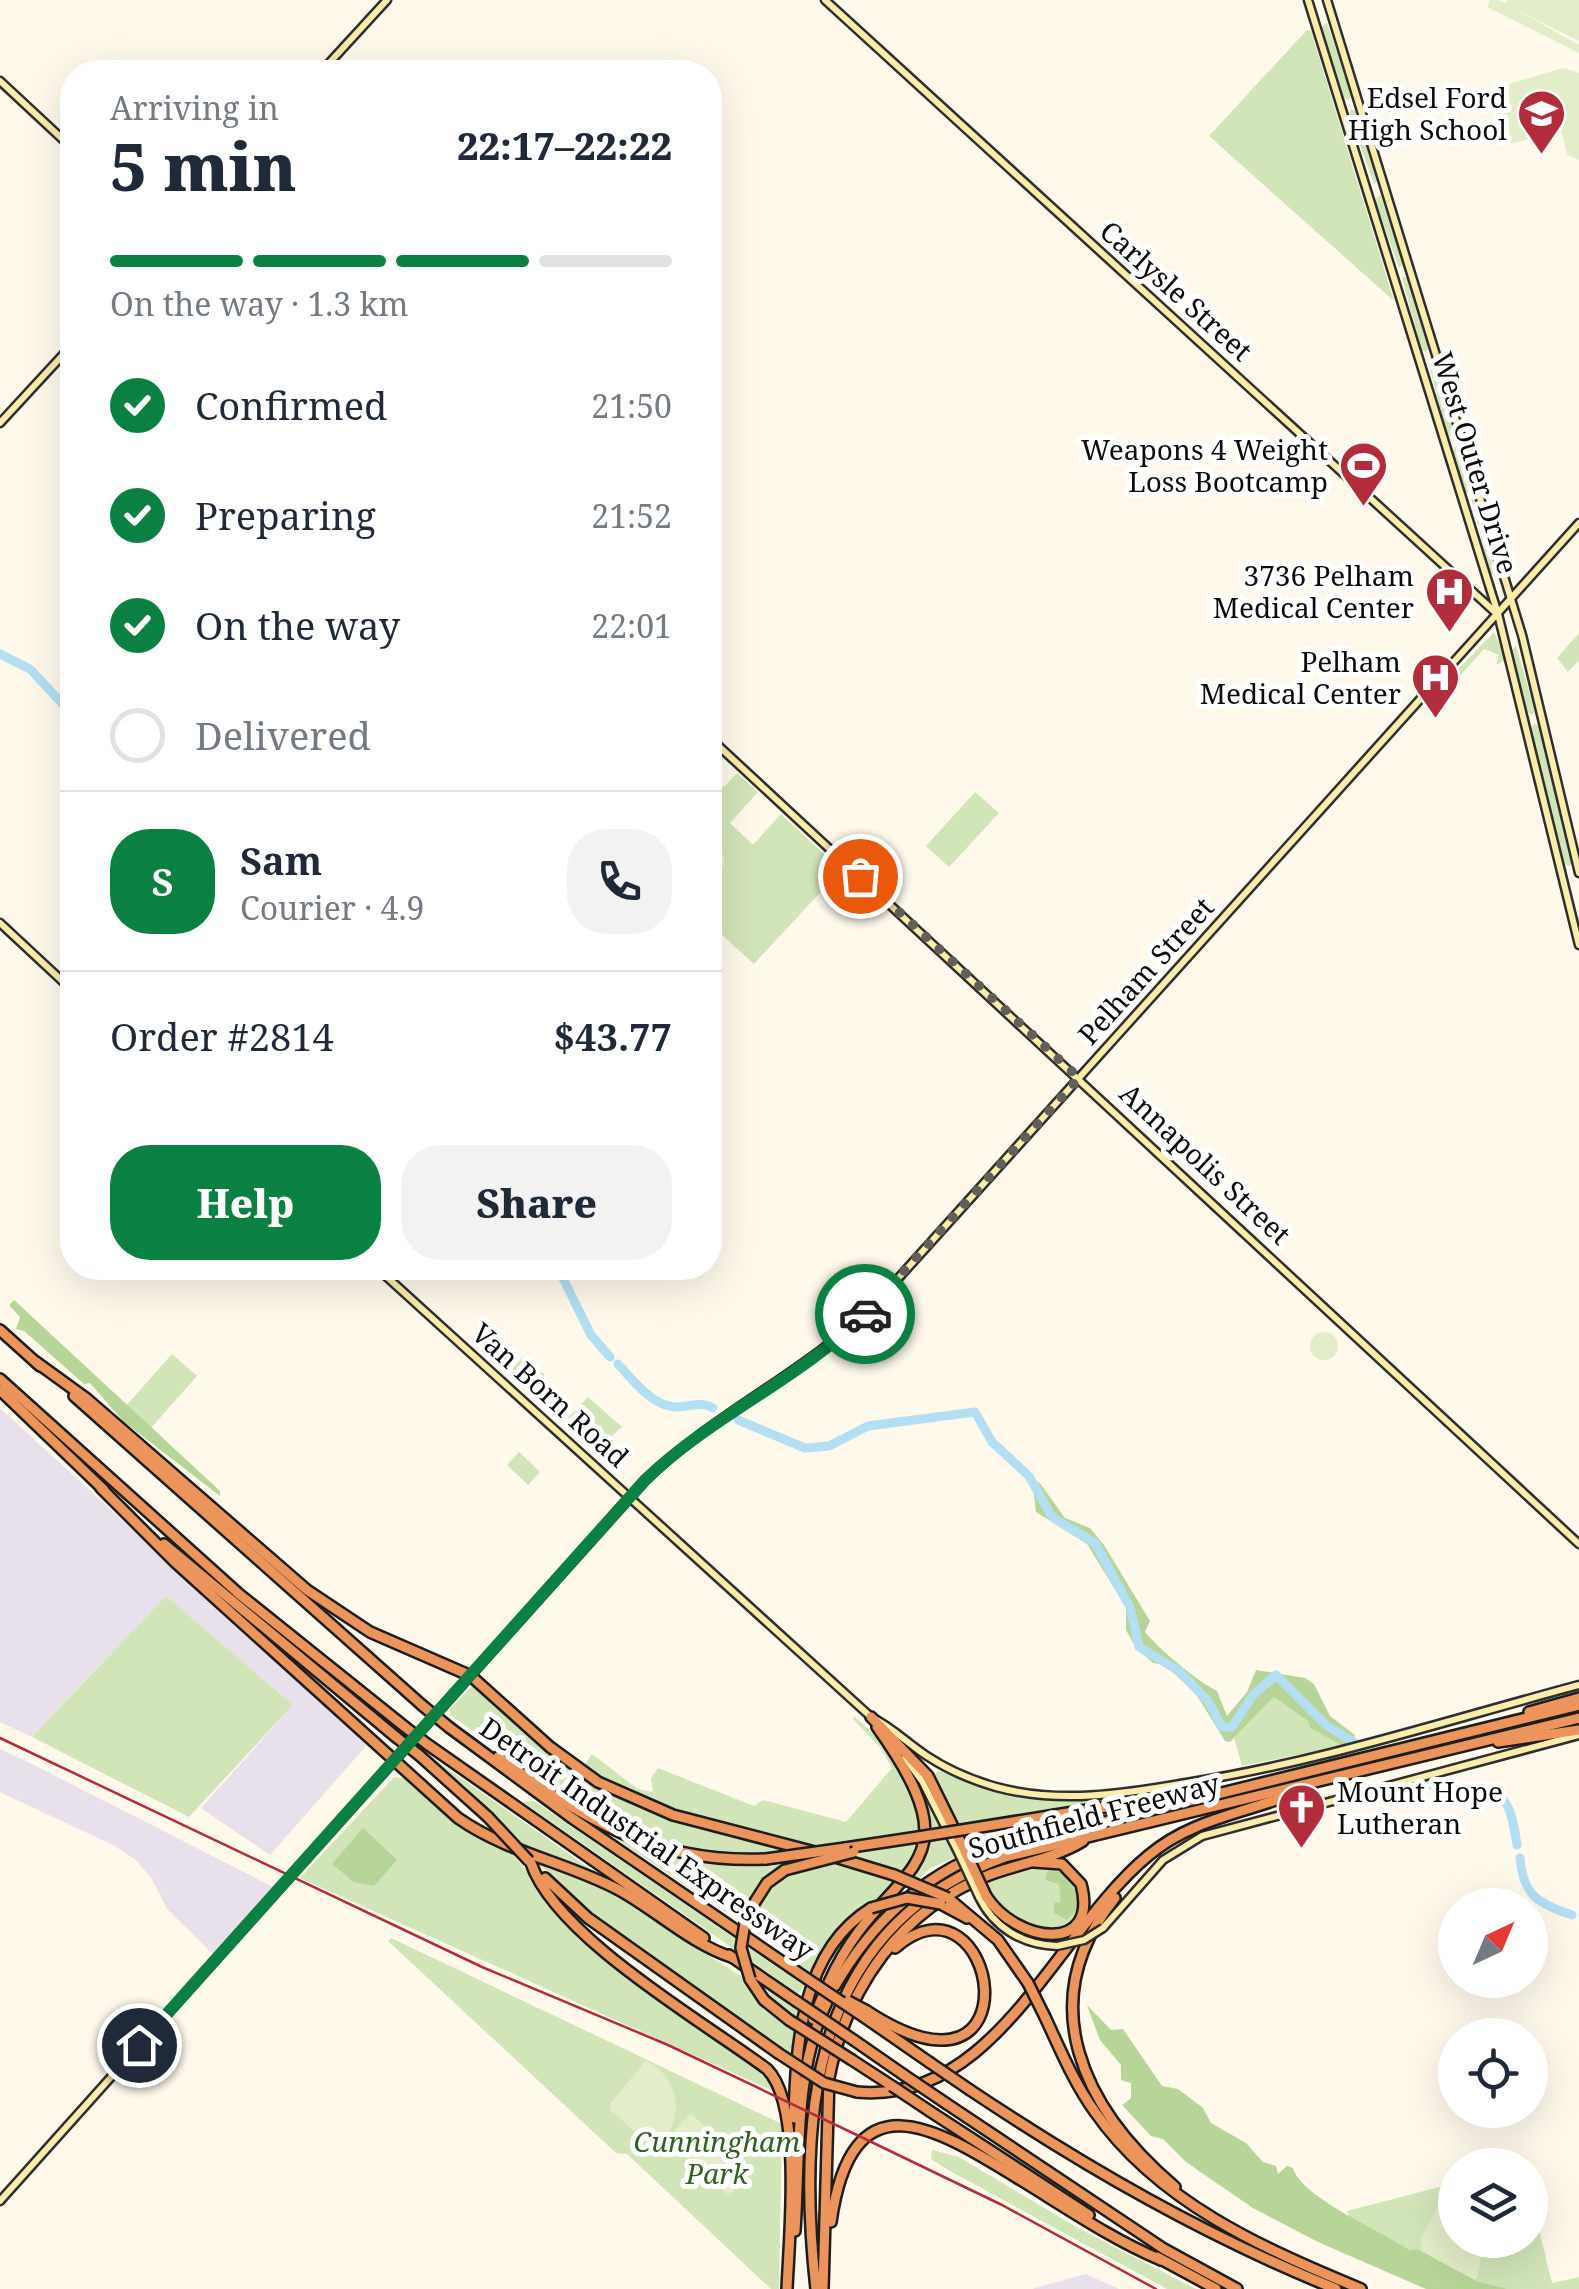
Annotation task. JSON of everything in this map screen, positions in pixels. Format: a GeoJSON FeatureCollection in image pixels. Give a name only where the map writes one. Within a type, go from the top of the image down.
{"type":"FeatureCollection","features":[{"type":"Feature","properties":{"kind":"highway","name":"Detroit Industrial Expressway"},"geometry":{"type":"LineString","coordinates":[[0,1330],[454,1730],[970,2090],[1132,2193],[1336,2289]]}},
{"type":"Feature","properties":{"kind":"highway"},"geometry":{"type":"LineString","coordinates":[[36,1362],[87,1399],[330,1607],[390,1642],[471,1676],[575,1767],[634,1800],[894,1874],[984,1926],[1028,1983],[1083,2094],[1107,2128],[1153,2176],[1234,2230],[1360,2289]]}},
{"type":"Feature","properties":{"kind":"highway","name":"Detroit Industrial Expressway"},"geometry":{"type":"LineString","coordinates":[[0,1379],[239,1594],[428,1744],[731,1957],[1132,2229],[1237,2289]]}},
{"type":"Feature","properties":{"kind":"highway"},"geometry":{"type":"LineString","coordinates":[[0,1390],[176,1563],[394,1763],[484,1836],[596,1880],[712,1950],[731,1957]]}},
{"type":"Feature","properties":{"kind":"highway"},"geometry":{"type":"LineString","coordinates":[[101,1488],[258,1626],[420,1755],[588,1918],[778,2054],[824,2083],[858,2092],[909,2090],[960,2067],[1125,1878],[1160,1846],[1201,1823],[1325,1782]]}},
{"type":"Feature","properties":{"kind":"highway"},"geometry":{"type":"LineString","coordinates":[[1451,1738],[1579,1698]]}},
{"type":"Feature","properties":{"kind":"highway","name":"Southfield Freeway"},"geometry":{"type":"LineString","coordinates":[[827,1991],[868,1935],[907,1896],[964,1860],[1015,1843],[1579,1706]]}},
{"type":"Feature","properties":{"kind":"highway","name":"Southfield Freeway"},"geometry":{"type":"LineString","coordinates":[[819,2289],[812,2252],[816,2086],[834,2016],[857,1970],[906,1914],[967,1871],[1089,1837],[1579,1718]]}},
{"type":"Feature","properties":{"kind":"highway"},"geometry":{"type":"LineString","coordinates":[[874,1722],[925,1778],[982,1896],[1000,1915],[1028,1932],[1050,1936],[1072,1926],[1084,1905],[1079,1879],[1058,1863],[1026,1862]]}},
{"type":"Feature","properties":{"kind":"highway"},"geometry":{"type":"LineString","coordinates":[[789,2289],[811,2025],[858,1934],[913,1870],[924,1844],[926,1817],[917,1788],[874,1722]]}},
{"type":"Feature","properties":{"kind":"highway"},"geometry":{"type":"LineString","coordinates":[[454,1730],[616,1833],[706,1858],[766,1859],[1207,1790],[1221,1794]]}},
{"type":"Feature","properties":{"kind":"highway"},"geometry":{"type":"LineString","coordinates":[[1486,1742],[1579,1733]]}},
{"type":"Feature","properties":{"kind":"highway"},"geometry":{"type":"LineString","coordinates":[[827,2239],[826,2114],[834,2055],[854,1996],[904,1931],[948,1895],[1073,1847],[1089,1837]]}},
{"type":"Feature","properties":{"kind":"highway"},"geometry":{"type":"LineString","coordinates":[[904,1839],[800,1863],[775,1876],[748,1908],[741,1948],[750,1979],[771,2007],[1160,2260]]}},
{"type":"Feature","properties":{"kind":"highway"},"geometry":{"type":"LineString","coordinates":[[1160,1846],[1098,1920],[1081,1950],[1071,1986],[1072,2023],[1081,2060],[1112,2119],[1139,2154],[1191,2203]]}},
{"type":"Feature","properties":{"kind":"highway"},"geometry":{"type":"LineString","coordinates":[[530,1862],[559,1905],[614,1960],[774,2076],[786,2099],[790,2171]]}},
{"type":"Feature","properties":{"kind":"highway"},"geometry":{"type":"LineString","coordinates":[[789,2289],[790,2171],[798,2040],[807,2001],[836,1939],[870,1908],[907,1898],[944,1901]]}},
{"type":"Feature","properties":{"kind":"highway"},"geometry":{"type":"LineString","coordinates":[[834,2055],[862,1988],[904,1940],[934,1932],[954,1936],[973,1950],[985,1972],[987,1994],[980,2014],[952,2038],[918,2039],[865,2014]]}},
{"type":"Feature","properties":{"kind":"highway"},"geometry":{"type":"LineString","coordinates":[[819,2289],[838,2179],[847,2158],[879,2131],[913,2125],[950,2137],[1216,2289]]}},
{"type":"Feature","properties":{"kind":"main road"},"geometry":{"type":"LineString","coordinates":[[331,60],[387,0]]}},
{"type":"Feature","properties":{"kind":"main road","name":"Carlysle Street"},"geometry":{"type":"LineString","coordinates":[[825,0],[1498,614]]}},
{"type":"Feature","properties":{"kind":"main road","name":"West Outer Drive"},"geometry":{"type":"LineString","coordinates":[[1308,0],[1498,614],[1579,946]]}},
{"type":"Feature","properties":{"kind":"main road","name":"West Outer Drive"},"geometry":{"type":"LineString","coordinates":[[1327,0],[1512,600],[1579,873]]}},
{"type":"Feature","properties":{"kind":"main road"},"geometry":{"type":"LineString","coordinates":[[0,82],[60,137]]}},
{"type":"Feature","properties":{"kind":"main road"},"geometry":{"type":"LineString","coordinates":[[1367,192],[1384,186]]}},
{"type":"Feature","properties":{"kind":"main road"},"geometry":{"type":"LineString","coordinates":[[0,424],[60,358]]}},
{"type":"Feature","properties":{"kind":"main road"},"geometry":{"type":"LineString","coordinates":[[1462,499],[1478,494]]}},
{"type":"Feature","properties":{"kind":"main road","name":"Pelham Street"},"geometry":{"type":"LineString","coordinates":[[0,2201],[630,1497],[691,1438],[857,1322],[1579,523]]}},
{"type":"Feature","properties":{"kind":"main road"},"geometry":{"type":"LineString","coordinates":[[1486,578],[1504,574]]}},
{"type":"Feature","properties":{"kind":"main road"},"geometry":{"type":"LineString","coordinates":[[1506,648],[1523,644]]}},
{"type":"Feature","properties":{"kind":"main road","name":"Annapolis Street"},"geometry":{"type":"LineString","coordinates":[[722,749],[1579,1544]]}},
{"type":"Feature","properties":{"kind":"main road"},"geometry":{"type":"LineString","coordinates":[[0,923],[60,979]]}},
{"type":"Feature","properties":{"kind":"main road","name":"Van Born Road"},"geometry":{"type":"LineString","coordinates":[[390,1280],[874,1722],[889,1725],[946,1767],[1026,1793],[1128,1792],[1280,1766],[1579,1685]]}},
{"type":"Feature","properties":{"kind":"main road"},"geometry":{"type":"LineString","coordinates":[[982,1896],[989,1915],[1012,1934],[1057,1946],[1084,1940],[1104,1928],[1174,1851],[1202,1836],[1579,1733]]}},
{"type":"Feature","properties":{"kind":"main road"},"geometry":{"type":"LineString","coordinates":[[925,1778],[946,1767]]}},
{"type":"Feature","properties":{"kind":"shaded area"},"geometry":{"type":"Polygon","coordinates":[[[0,1408],[367,1745],[270,1855],[201,1808],[293,1705],[166,1596],[32,1737],[0,1722],[0,1408]]]}},
{"type":"Feature","properties":{"kind":"shaded area"},"geometry":{"type":"Polygon","coordinates":[[[0,1749],[273,1887],[213,1954],[167,1909],[152,1879],[136,1860],[113,1845],[0,1792],[0,1749]]]}},
{"type":"Feature","properties":{"kind":"shaded area"},"geometry":{"type":"Polygon","coordinates":[[[1086,2274],[1119,2289],[1032,2289],[1086,2274]]]}},
{"type":"Feature","properties":{"kind":"green space"},"geometry":{"type":"Polygon","coordinates":[[[1490,0],[1499,0],[1579,45],[1579,53],[1487,7],[1490,0]]]}},
{"type":"Feature","properties":{"kind":"green space"},"geometry":{"type":"Polygon","coordinates":[[[1507,0],[1579,0],[1579,41],[1505,4],[1507,0]]]}},
{"type":"Feature","properties":{"kind":"green space"},"geometry":{"type":"Polygon","coordinates":[[[1327,23],[1352,95],[1348,100],[1343,97],[1322,27],[1327,23]]]}},
{"type":"Feature","properties":{"kind":"green space"},"geometry":{"type":"Polygon","coordinates":[[[1307,30],[1311,31],[1394,301],[1209,136],[1307,30]]]}},
{"type":"Feature","properties":{"kind":"green space"},"geometry":{"type":"Polygon","coordinates":[[[1563,68],[1579,73],[1579,160],[1567,154],[1561,131],[1509,144],[1495,88],[1563,68]]]}},
{"type":"Feature","properties":{"kind":"green space"},"geometry":{"type":"Polygon","coordinates":[[[1351,109],[1357,112],[1378,180],[1374,184],[1349,115],[1351,109]]]}},
{"type":"Feature","properties":{"kind":"green space"},"geometry":{"type":"Polygon","coordinates":[[[1380,194],[1404,264],[1399,268],[1375,200],[1380,194]]]}},
{"type":"Feature","properties":{"kind":"green space"},"geometry":{"type":"Polygon","coordinates":[[[1402,277],[1408,277],[1429,348],[1426,352],[1421,350],[1402,277]]]}},
{"type":"Feature","properties":{"kind":"green space"},"geometry":{"type":"Polygon","coordinates":[[[1428,361],[1434,363],[1455,429],[1452,437],[1447,434],[1428,361]]]}},
{"type":"Feature","properties":{"kind":"green space"},"geometry":{"type":"Polygon","coordinates":[[[1456,446],[1474,491],[1466,493],[1453,451],[1456,446]]]}},
{"type":"Feature","properties":{"kind":"green space"},"geometry":{"type":"Polygon","coordinates":[[[1471,498],[1477,500],[1499,572],[1497,577],[1491,574],[1471,498]]]}},
{"type":"Feature","properties":{"kind":"green space"},"geometry":{"type":"Polygon","coordinates":[[[1494,632],[1506,660],[1496,665],[1499,655],[1484,649],[1458,678],[1459,685],[1453,675],[1494,632]]]}},
{"type":"Feature","properties":{"kind":"green space"},"geometry":{"type":"Polygon","coordinates":[[[1579,633],[1579,660],[1568,672],[1557,658],[1579,633]]]}},
{"type":"Feature","properties":{"kind":"green space"},"geometry":{"type":"Polygon","coordinates":[[[1516,646],[1535,710],[1532,715],[1527,712],[1512,650],[1516,646]]]}},
{"type":"Feature","properties":{"kind":"green space"},"geometry":{"type":"Polygon","coordinates":[[[1534,724],[1539,726],[1573,862],[1569,866],[1565,864],[1531,728],[1534,724]]]}},
{"type":"Feature","properties":{"kind":"green space"},"geometry":{"type":"Polygon","coordinates":[[[737,773],[758,792],[730,823],[753,845],[781,814],[841,870],[754,964],[722,935],[725,786],[737,773]]]}},
{"type":"Feature","properties":{"kind":"green space"},"geometry":{"type":"Polygon","coordinates":[[[975,792],[999,813],[949,867],[926,846],[975,792]]]}},
{"type":"Feature","properties":{"kind":"green space"},"geometry":{"type":"Polygon","coordinates":[[[14,1300],[220,1491],[220,1496],[123,1421],[90,1383],[84,1384],[24,1331],[16,1329],[20,1317],[9,1305],[14,1300]]]}},
{"type":"Feature","properties":{"kind":"green space"},"geometry":{"type":"Polygon","coordinates":[[[1324,1332],[1334,1336],[1338,1346],[1334,1356],[1324,1360],[1314,1356],[1310,1346],[1314,1336],[1324,1332]]]}},
{"type":"Feature","properties":{"kind":"green space"},"geometry":{"type":"Polygon","coordinates":[[[172,1354],[197,1376],[151,1428],[126,1406],[172,1354]]]}},
{"type":"Feature","properties":{"kind":"green space"},"geometry":{"type":"Polygon","coordinates":[[[524,1356],[545,1375],[532,1389],[511,1370],[524,1356]]]}},
{"type":"Feature","properties":{"kind":"green space"},"geometry":{"type":"Polygon","coordinates":[[[588,1397],[622,1427],[597,1449],[566,1420],[588,1397]]]}},
{"type":"Feature","properties":{"kind":"green space"},"geometry":{"type":"Polygon","coordinates":[[[519,1452],[540,1472],[528,1485],[507,1465],[519,1452]]]}},
{"type":"Feature","properties":{"kind":"green space"},"geometry":{"type":"Polygon","coordinates":[[[1039,1482],[1065,1518],[1090,1528],[1104,1545],[1150,1621],[1145,1632],[1179,1664],[1217,1691],[1227,1716],[1247,1692],[1256,1670],[1305,1678],[1314,1684],[1330,1716],[1355,1735],[1354,1742],[1343,1746],[1310,1728],[1308,1721],[1274,1697],[1230,1742],[1225,1741],[1196,1694],[1165,1665],[1153,1663],[1136,1648],[1126,1630],[1126,1607],[1087,1544],[1036,1512],[1033,1487],[1039,1482]]]}},
{"type":"Feature","properties":{"kind":"green space"},"geometry":{"type":"Polygon","coordinates":[[[166,1596],[293,1705],[189,1817],[32,1737],[166,1596]]]}},
{"type":"Feature","properties":{"kind":"green space"},"geometry":{"type":"Polygon","coordinates":[[[474,1684],[576,1768],[644,1809],[900,1881],[884,1897],[854,1913],[799,1993],[791,2056],[594,1918],[538,1863],[600,1886],[767,1993],[774,1977],[523,1802],[534,1801],[784,1972],[791,1956],[612,1836],[686,1859],[769,1864],[767,1854],[715,1852],[670,1844],[594,1814],[450,1715],[450,1709],[474,1684]]]}},
{"type":"Feature","properties":{"kind":"green space"},"geometry":{"type":"Polygon","coordinates":[[[1274,1697],[1309,1721],[1311,1728],[1343,1746],[1242,1766],[1234,1738],[1274,1697]]]}},
{"type":"Feature","properties":{"kind":"green space"},"geometry":{"type":"Polygon","coordinates":[[[855,1717],[905,1773],[921,1808],[921,1844],[906,1872],[660,1804],[583,1767],[592,1754],[638,1789],[653,1792],[651,1778],[658,1768],[754,1806],[763,1800],[846,1822],[892,1768],[855,1717]]]}},
{"type":"Feature","properties":{"kind":"green space"},"geometry":{"type":"Polygon","coordinates":[[[427,1754],[603,1878],[529,1853],[467,1788],[427,1754]]]}},
{"type":"Feature","properties":{"kind":"green space"},"geometry":{"type":"Polygon","coordinates":[[[938,1771],[1032,1797],[1103,1798],[1105,1811],[1115,1810],[985,1844],[931,1868],[906,1888],[927,1853],[928,1841],[938,1840],[937,1827],[929,1827],[920,1789],[938,1771]]]}},
{"type":"Feature","properties":{"kind":"green space"},"geometry":{"type":"Polygon","coordinates":[[[394,1777],[404,1778],[462,1827],[513,1855],[577,1930],[765,2072],[780,2094],[300,1878],[394,1777]]]}},
{"type":"Feature","properties":{"kind":"green space"},"geometry":{"type":"Polygon","coordinates":[[[363,1828],[397,1860],[374,1886],[354,1882],[332,1864],[363,1828]]]}},
{"type":"Feature","properties":{"kind":"green space"},"geometry":{"type":"Polygon","coordinates":[[[1045,1865],[1064,1872],[1079,1894],[1077,1912],[1071,1922],[1057,1928],[1031,1927],[1019,1922],[998,1905],[983,1881],[1045,1865]]]}},
{"type":"Feature","properties":{"kind":"green space"},"geometry":{"type":"Polygon","coordinates":[[[1048,1871],[1060,1872],[1080,1895],[1079,1907],[1067,1920],[1054,1913],[1054,1903],[1061,1902],[1059,1884],[1045,1880],[1048,1871]]]}},
{"type":"Feature","properties":{"kind":"green space","name":"Cunningham Park"},"geometry":{"type":"Polygon","coordinates":[[[391,1938],[782,2124],[779,2289],[771,2289],[627,2154],[616,2153],[388,1941],[391,1938]]]}},
{"type":"Feature","properties":{"kind":"green space"},"geometry":{"type":"Polygon","coordinates":[[[1087,2005],[1111,2030],[1123,2029],[1162,2086],[1178,2089],[1203,2108],[1211,2123],[1246,2143],[1263,2162],[1276,2166],[1278,2174],[1287,2166],[1293,2168],[1299,2179],[1326,2202],[1409,2250],[1417,2249],[1476,2281],[1507,2289],[1426,2289],[1318,2242],[1253,2208],[1186,2162],[1163,2139],[1151,2136],[1122,2105],[1131,2098],[1131,2083],[1121,2080],[1121,2065],[1100,2040],[1087,2005]]]}},
{"type":"Feature","properties":{"kind":"green space"},"geometry":{"type":"Polygon","coordinates":[[[646,2060],[667,2078],[676,2102],[672,2126],[654,2148],[610,2110],[610,2104],[646,2060]]]}},
{"type":"Feature","properties":{"kind":"green space"},"geometry":{"type":"Polygon","coordinates":[[[690,2113],[753,2168],[729,2196],[666,2140],[690,2113]]]}},
{"type":"Feature","properties":{"kind":"green space"},"geometry":{"type":"Polygon","coordinates":[[[932,2150],[959,2157],[1078,2228],[1196,2289],[1167,2289],[948,2170],[931,2159],[932,2150]]]}},
{"type":"Feature","properties":{"kind":"green space"},"geometry":{"type":"Polygon","coordinates":[[[1438,2187],[1438,2258],[1546,2258],[1552,2283],[1579,2277],[1579,2289],[1444,2289],[1359,2254],[1347,2211],[1438,2187]]]}},
{"type":"Feature","properties":{"kind":"green space"},"geometry":{"type":"Polygon","coordinates":[[[1438,2207],[1438,2258],[1482,2258],[1476,2280],[1423,2252],[1420,2240],[1438,2207]]]}},
{"type":"Feature","properties":{"kind":"waterway"},"geometry":{"type":"LineString","coordinates":[[0,654],[30,669],[60,701]]}},
{"type":"Feature","properties":{"kind":"waterway"},"geometry":{"type":"LineString","coordinates":[[564,1280],[591,1335],[610,1357]]}},
{"type":"Feature","properties":{"kind":"waterway"},"geometry":{"type":"LineString","coordinates":[[618,1364],[658,1402],[675,1407],[699,1404],[713,1408]]}},
{"type":"Feature","properties":{"kind":"waterway"},"geometry":{"type":"LineString","coordinates":[[738,1420],[805,1448],[829,1446],[868,1426],[975,1412],[992,1442],[1029,1476],[1052,1517],[1095,1543],[1130,1607],[1139,1647],[1179,1671],[1208,1701],[1222,1727],[1232,1727],[1253,1695],[1276,1675],[1326,1725],[1355,1743]]}},
{"type":"Feature","properties":{"kind":"waterway"},"geometry":{"type":"LineString","coordinates":[[1421,1783],[1442,1789],[1463,1787]]}},
{"type":"Feature","properties":{"kind":"waterway"},"geometry":{"type":"LineString","coordinates":[[1478,1787],[1504,1801],[1517,1845]]}},
{"type":"Feature","properties":{"kind":"waterway"},"geometry":{"type":"LineString","coordinates":[[1520,1858],[1525,1881],[1534,1896],[1572,1915]]}},
{"type":"Feature","properties":{"kind":"railway"},"geometry":{"type":"LineString","coordinates":[[0,1738],[482,1967],[668,2045],[859,2136],[1002,2205],[1156,2289]]}},
{"type":"Feature","properties":{"kind":"way so far"},"geometry":{"type":"LineString","coordinates":[[860,876],[1079,1078],[865,1314]]}},
{"type":"Feature","properties":{"kind":"place","name":"Edsel Ford High School"},"geometry":{"type":"Point","coordinates":[1542,156]}},
{"type":"Feature","properties":{"kind":"place","name":"Weapons 4 Weight Loss Bootcamp"},"geometry":{"type":"Point","coordinates":[1363,508]}},
{"type":"Feature","properties":{"kind":"place","name":"3736 Pelham Medical Center"},"geometry":{"type":"Point","coordinates":[1449,634]}},
{"type":"Feature","properties":{"kind":"place","name":"Pelham Medical Center"},"geometry":{"type":"Point","coordinates":[1436,720]}},
{"type":"Feature","properties":{"kind":"place","name":"Mount Hope Lutheran"},"geometry":{"type":"Point","coordinates":[1302,1850]}},
{"type":"Feature","properties":{"kind":"route"},"geometry":{"type":"LineString","coordinates":[[139,2045],[645,1480],[703,1430],[840,1337],[865,1314]]}}]}
